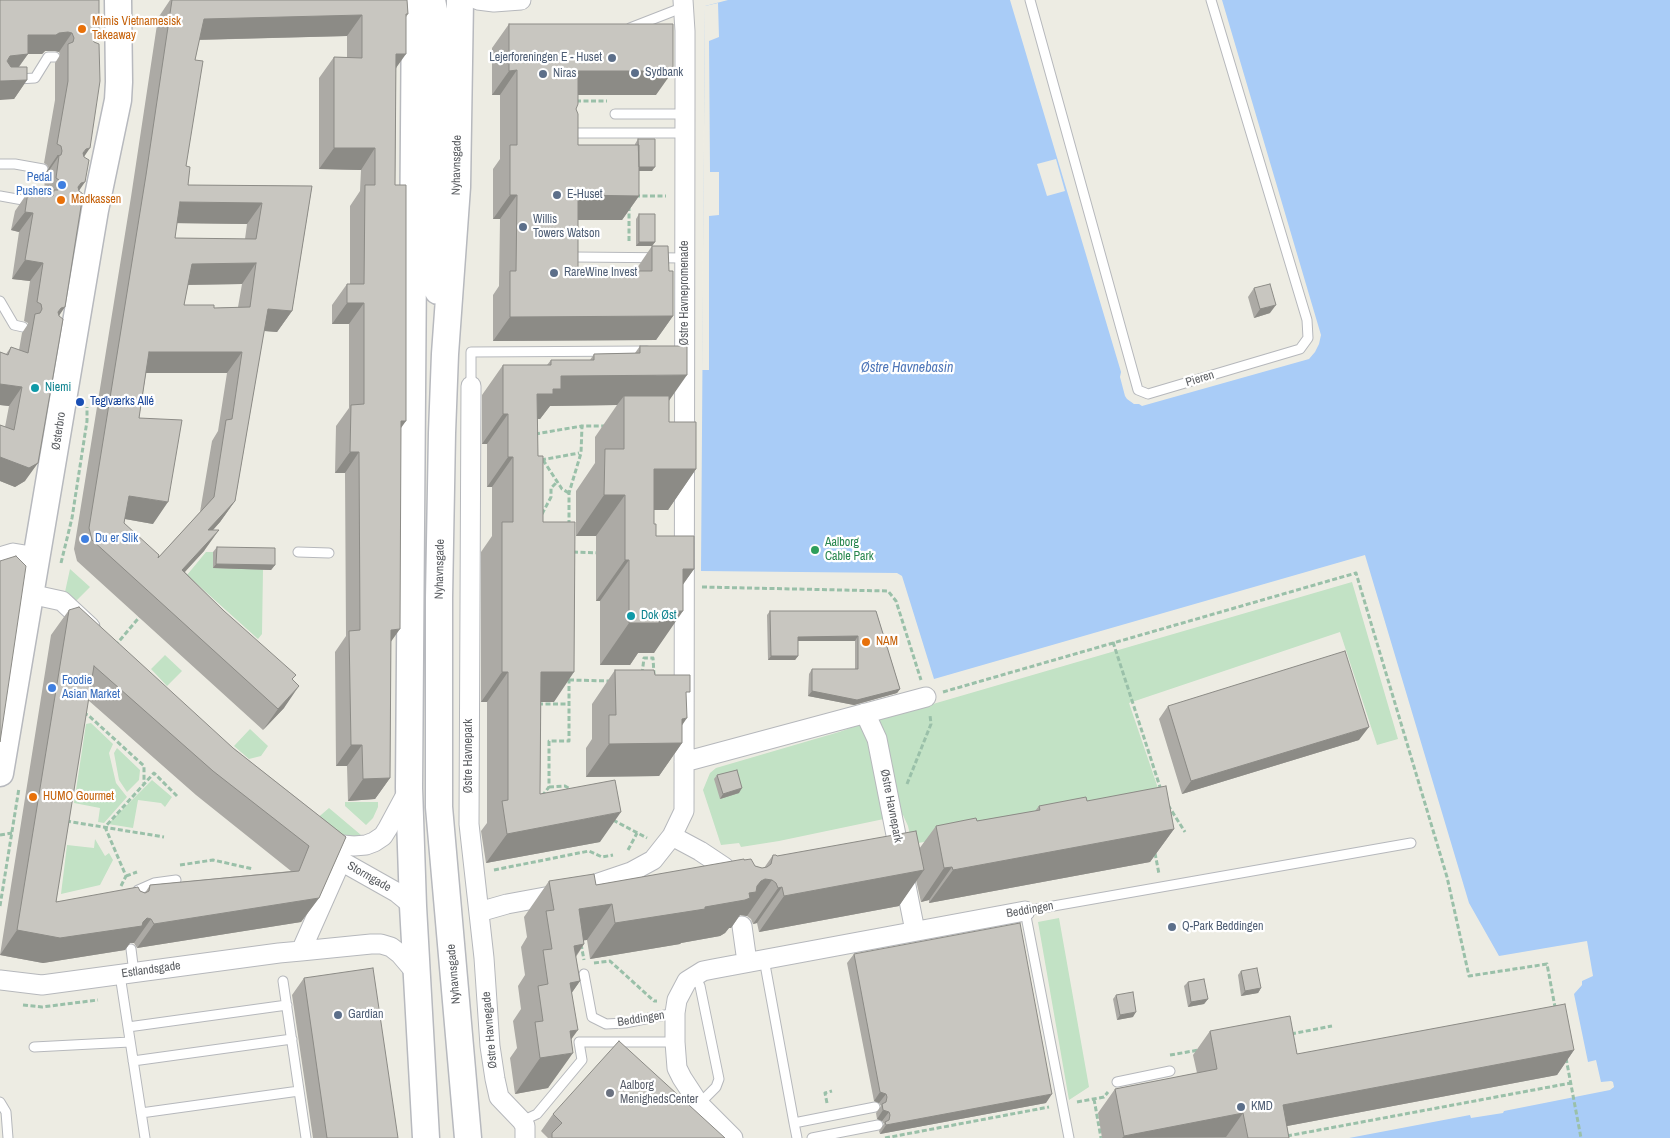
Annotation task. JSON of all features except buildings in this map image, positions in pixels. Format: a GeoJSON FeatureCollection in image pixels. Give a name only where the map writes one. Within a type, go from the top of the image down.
{"type":"FeatureCollection","features":[{"type":"Feature","properties":{"kind":"street","name":"Østerbro"},"geometry":{"type":"LineString","coordinates":[[0,773],[37,557],[92,210],[98,176],[118,100],[115,56],[118,0]]}},
{"type":"Feature","properties":{"kind":"street"},"geometry":{"type":"LineString","coordinates":[[429,0],[435,16],[434,254],[445,354]]}},
{"type":"Feature","properties":{"kind":"street"},"geometry":{"type":"LineString","coordinates":[[426,1138],[413,906],[409,788],[415,27],[429,0]]}},
{"type":"Feature","properties":{"kind":"street","name":"Nyhavnsgade"},"geometry":{"type":"LineString","coordinates":[[460,0],[458,176],[445,354],[439,588],[439,807],[468,1138]]}},
{"type":"Feature","properties":{"kind":"street"},"geometry":{"type":"LineString","coordinates":[[478,0],[494,2],[521,0]]}},
{"type":"Feature","properties":{"kind":"street","name":"Østre Havnepromenade"},"geometry":{"type":"LineString","coordinates":[[683,4],[685,31],[685,258],[680,351],[684,586]]}},
{"type":"Feature","properties":{"kind":"street","name":"Østre Havnepark"},"geometry":{"type":"LineString","coordinates":[[470,386],[469,813],[479,912]]}},
{"type":"Feature","properties":{"kind":"street"},"geometry":{"type":"LineString","coordinates":[[0,557],[12,554],[37,557]]}},
{"type":"Feature","properties":{"kind":"street"},"geometry":{"type":"LineString","coordinates":[[479,912],[507,904],[572,892],[631,872],[653,860],[668,841],[684,811],[684,586]]}},
{"type":"Feature","properties":{"kind":"street"},"geometry":{"type":"LineString","coordinates":[[30,594],[62,601],[113,648]]}},
{"type":"Feature","properties":{"kind":"street"},"geometry":{"type":"LineString","coordinates":[[684,762],[926,697]]}},
{"type":"Feature","properties":{"kind":"street","name":"Østre Havnepark"},"geometry":{"type":"LineString","coordinates":[[866,713],[877,739],[915,931]]}},
{"type":"Feature","properties":{"kind":"street","name":"Stormgade"},"geometry":{"type":"LineString","coordinates":[[331,844],[366,846],[383,836],[409,788]]}},
{"type":"Feature","properties":{"kind":"street","name":"Stormgade"},"geometry":{"type":"LineString","coordinates":[[307,823],[339,852],[341,861],[390,888],[413,906]]}},
{"type":"Feature","properties":{"kind":"street"},"geometry":{"type":"LineString","coordinates":[[668,841],[700,851],[724,867],[737,893]]}},
{"type":"Feature","properties":{"kind":"street"},"geometry":{"type":"LineString","coordinates":[[301,952],[341,861]]}},
{"type":"Feature","properties":{"kind":"street","name":"Beddingen"},"geometry":{"type":"LineString","coordinates":[[733,1138],[699,1104],[677,1068],[675,1042],[676,1007],[687,981],[703,971],[755,960],[1025,911]]}},
{"type":"Feature","properties":{"kind":"street","name":"Østre Havnegade"},"geometry":{"type":"LineString","coordinates":[[479,912],[490,1046],[499,1097],[524,1129]]}},
{"type":"Feature","properties":{"kind":"street"},"geometry":{"type":"LineString","coordinates":[[742,926],[755,960]]}},
{"type":"Feature","properties":{"kind":"street","name":"Estlandsgade"},"geometry":{"type":"LineString","coordinates":[[0,980],[42,985],[279,953],[371,944],[391,947],[400,954],[417,974]]}},
{"type":"Feature","properties":{"kind":"street"},"geometry":{"type":"LineString","coordinates":[[417,974],[442,1138]]}},
{"type":"Feature","properties":{"kind":"lane","name":"Pieren"},"geometry":{"type":"LineString","coordinates":[[1030,0],[1138,390],[1148,394],[1300,349],[1308,338],[1307,320],[1211,0]]}},
{"type":"Feature","properties":{"kind":"lane"},"geometry":{"type":"LineString","coordinates":[[623,31],[683,4]]}},
{"type":"Feature","properties":{"kind":"lane"},"geometry":{"type":"LineString","coordinates":[[0,80],[35,78],[48,57],[55,57]]}},
{"type":"Feature","properties":{"kind":"lane"},"geometry":{"type":"LineString","coordinates":[[615,114],[685,124]]}},
{"type":"Feature","properties":{"kind":"lane"},"geometry":{"type":"LineString","coordinates":[[565,132],[685,124]]}},
{"type":"Feature","properties":{"kind":"lane"},"geometry":{"type":"LineString","coordinates":[[0,164],[15,164],[43,169]]}},
{"type":"Feature","properties":{"kind":"lane"},"geometry":{"type":"LineString","coordinates":[[0,196],[42,203]]}},
{"type":"Feature","properties":{"kind":"lane"},"geometry":{"type":"LineString","coordinates":[[574,257],[685,258]]}},
{"type":"Feature","properties":{"kind":"lane"},"geometry":{"type":"LineString","coordinates":[[0,302],[14,325],[23,327]]}},
{"type":"Feature","properties":{"kind":"lane"},"geometry":{"type":"LineString","coordinates":[[470,386],[470,352],[656,351]]}},
{"type":"Feature","properties":{"kind":"lane"},"geometry":{"type":"LineString","coordinates":[[298,552],[329,552]]}},
{"type":"Feature","properties":{"kind":"lane","name":"Beddingen"},"geometry":{"type":"LineString","coordinates":[[1025,911],[1411,843]]}},
{"type":"Feature","properties":{"kind":"lane"},"geometry":{"type":"LineString","coordinates":[[126,907],[138,890],[154,883],[176,880]]}},
{"type":"Feature","properties":{"kind":"lane"},"geometry":{"type":"LineString","coordinates":[[1025,911],[1069,1138]]}},
{"type":"Feature","properties":{"kind":"lane"},"geometry":{"type":"LineString","coordinates":[[132,949],[127,974],[128,1027],[145,1138]]}},
{"type":"Feature","properties":{"kind":"lane"},"geometry":{"type":"LineString","coordinates":[[755,960],[798,1138]]}},
{"type":"Feature","properties":{"kind":"lane","name":"Beddingen"},"geometry":{"type":"LineString","coordinates":[[584,974],[592,1017],[606,1024],[625,1023],[676,1007]]}},
{"type":"Feature","properties":{"kind":"lane"},"geometry":{"type":"LineString","coordinates":[[695,975],[700,986],[718,1079],[716,1087],[699,1104]]}},
{"type":"Feature","properties":{"kind":"lane"},"geometry":{"type":"LineString","coordinates":[[283,981],[306,1138]]}},
{"type":"Feature","properties":{"kind":"lane"},"geometry":{"type":"LineString","coordinates":[[128,1027],[287,1005]]}},
{"type":"Feature","properties":{"kind":"lane"},"geometry":{"type":"LineString","coordinates":[[133,1061],[292,1039]]}},
{"type":"Feature","properties":{"kind":"lane"},"geometry":{"type":"LineString","coordinates":[[34,1047],[130,1042]]}},
{"type":"Feature","properties":{"kind":"lane"},"geometry":{"type":"LineString","coordinates":[[524,1129],[582,1060],[580,1042],[675,1042]]}},
{"type":"Feature","properties":{"kind":"lane"},"geometry":{"type":"LineString","coordinates":[[1117,1082],[1170,1071]]}},
{"type":"Feature","properties":{"kind":"lane"},"geometry":{"type":"LineString","coordinates":[[142,1113],[299,1091]]}},
{"type":"Feature","properties":{"kind":"lane"},"geometry":{"type":"LineString","coordinates":[[0,1102],[6,1112],[8,1138]]}},
{"type":"Feature","properties":{"kind":"lane"},"geometry":{"type":"LineString","coordinates":[[794,1123],[875,1108]]}},
{"type":"Feature","properties":{"kind":"lane"},"geometry":{"type":"LineString","coordinates":[[812,1138],[878,1125]]}},
{"type":"Feature","properties":{"kind":"path"},"geometry":{"type":"LineString","coordinates":[[574,101],[611,101]]}},
{"type":"Feature","properties":{"kind":"path"},"geometry":{"type":"LineString","coordinates":[[629,196],[655,196]]}},
{"type":"Feature","properties":{"kind":"path"},"geometry":{"type":"LineString","coordinates":[[629,204],[629,258]]}},
{"type":"Feature","properties":{"kind":"path"},"geometry":{"type":"LineString","coordinates":[[528,436],[582,426],[611,426]]}},
{"type":"Feature","properties":{"kind":"path"},"geometry":{"type":"LineString","coordinates":[[570,527],[569,493],[581,453],[582,426]]}},
{"type":"Feature","properties":{"kind":"path"},"geometry":{"type":"LineString","coordinates":[[63,557],[72,518],[85,437]]}},
{"type":"Feature","properties":{"kind":"path"},"geometry":{"type":"LineString","coordinates":[[534,461],[579,453]]}},
{"type":"Feature","properties":{"kind":"path"},"geometry":{"type":"LineString","coordinates":[[543,460],[562,489],[569,493]]}},
{"type":"Feature","properties":{"kind":"path"},"geometry":{"type":"LineString","coordinates":[[541,517],[551,497],[551,488],[557,482]]}},
{"type":"Feature","properties":{"kind":"path"},"geometry":{"type":"LineString","coordinates":[[570,552],[607,553]]}},
{"type":"Feature","properties":{"kind":"path"},"geometry":{"type":"LineString","coordinates":[[926,697],[1356,573],[1447,877],[1469,976],[1546,964],[1556,1012]]}},
{"type":"Feature","properties":{"kind":"path"},"geometry":{"type":"LineString","coordinates":[[684,586],[888,591],[896,601],[926,697],[931,724],[902,796],[890,801]]}},
{"type":"Feature","properties":{"kind":"path"},"geometry":{"type":"LineString","coordinates":[[113,648],[142,614]]}},
{"type":"Feature","properties":{"kind":"path"},"geometry":{"type":"LineString","coordinates":[[1113,642],[1161,790]]}},
{"type":"Feature","properties":{"kind":"path"},"geometry":{"type":"LineString","coordinates":[[641,682],[644,658],[653,658],[655,682]]}},
{"type":"Feature","properties":{"kind":"path"},"geometry":{"type":"LineString","coordinates":[[539,800],[549,786],[548,741],[569,741],[569,670]]}},
{"type":"Feature","properties":{"kind":"path"},"geometry":{"type":"LineString","coordinates":[[569,680],[617,681]]}},
{"type":"Feature","properties":{"kind":"path"},"geometry":{"type":"LineString","coordinates":[[533,704],[569,704]]}},
{"type":"Feature","properties":{"kind":"path"},"geometry":{"type":"LineString","coordinates":[[83,724],[84,714],[88,714],[144,766],[144,784]]}},
{"type":"Feature","properties":{"kind":"path"},"geometry":{"type":"LineString","coordinates":[[105,827],[154,773],[177,796]]}},
{"type":"Feature","properties":{"kind":"path"},"geometry":{"type":"LineString","coordinates":[[549,786],[565,786],[574,791]]}},
{"type":"Feature","properties":{"kind":"path"},"geometry":{"type":"LineString","coordinates":[[1164,800],[1185,832]]}},
{"type":"Feature","properties":{"kind":"path"},"geometry":{"type":"LineString","coordinates":[[64,830],[67,811]]}},
{"type":"Feature","properties":{"kind":"path"},"geometry":{"type":"LineString","coordinates":[[606,817],[638,833],[668,841]]}},
{"type":"Feature","properties":{"kind":"path"},"geometry":{"type":"LineString","coordinates":[[65,821],[164,837]]}},
{"type":"Feature","properties":{"kind":"path"},"geometry":{"type":"LineString","coordinates":[[105,827],[126,876]]}},
{"type":"Feature","properties":{"kind":"path"},"geometry":{"type":"LineString","coordinates":[[0,835],[12,833]]}},
{"type":"Feature","properties":{"kind":"path"},"geometry":{"type":"LineString","coordinates":[[627,852],[638,833]]}},
{"type":"Feature","properties":{"kind":"path"},"geometry":{"type":"LineString","coordinates":[[494,869],[588,850],[602,858],[619,854]]}},
{"type":"Feature","properties":{"kind":"path"},"geometry":{"type":"LineString","coordinates":[[1154,850],[1162,887]]}},
{"type":"Feature","properties":{"kind":"path"},"geometry":{"type":"LineString","coordinates":[[179,865],[213,860],[254,869]]}},
{"type":"Feature","properties":{"kind":"path"},"geometry":{"type":"LineString","coordinates":[[126,907],[116,896],[126,876],[144,870]]}},
{"type":"Feature","properties":{"kind":"path"},"geometry":{"type":"LineString","coordinates":[[584,960],[589,963],[610,961],[654,1001],[676,1007]]}},
{"type":"Feature","properties":{"kind":"path"},"geometry":{"type":"LineString","coordinates":[[1285,1035],[1332,1026]]}},
{"type":"Feature","properties":{"kind":"path"},"geometry":{"type":"LineString","coordinates":[[1167,1056],[1205,1049]]}},
{"type":"Feature","properties":{"kind":"path"},"geometry":{"type":"LineString","coordinates":[[1566,1056],[1581,1138]]}},
{"type":"Feature","properties":{"kind":"path"},"geometry":{"type":"LineString","coordinates":[[885,1138],[1104,1097],[1117,1082]]}},
{"type":"Feature","properties":{"kind":"path"},"geometry":{"type":"LineString","coordinates":[[1284,1136],[1571,1083]]}},
{"type":"Feature","properties":{"kind":"path"},"geometry":{"type":"LineString","coordinates":[[1094,1098],[1101,1138]]}},
{"type":"Feature","properties":{"kind":"green space"},"geometry":{"type":"Polygon","coordinates":[[[206,552],[213,552],[214,568],[263,569],[262,634],[258,639],[187,575],[206,552]]]}},
{"type":"Feature","properties":{"kind":"green space"},"geometry":{"type":"Polygon","coordinates":[[[70,569],[90,587],[75,602],[65,592],[70,569]]]}},
{"type":"Feature","properties":{"kind":"green space"},"geometry":{"type":"Polygon","coordinates":[[[1352,582],[1398,739],[1377,745],[1340,632],[1129,703],[1162,800],[1148,804],[912,844],[908,826],[903,815],[779,841],[741,847],[739,843],[721,845],[703,790],[710,773],[716,768],[839,732],[893,713],[933,704],[1352,582]]]}},
{"type":"Feature","properties":{"kind":"green space"},"geometry":{"type":"Polygon","coordinates":[[[165,655],[182,671],[167,686],[151,669],[165,655]]]}},
{"type":"Feature","properties":{"kind":"green space"},"geometry":{"type":"Polygon","coordinates":[[[91,723],[113,744],[109,753],[116,783],[127,797],[104,823],[98,822],[100,808],[74,803],[86,724],[91,723]]]}},
{"type":"Feature","properties":{"kind":"green space"},"geometry":{"type":"Polygon","coordinates":[[[250,729],[268,746],[261,756],[249,759],[234,746],[250,729]]]}},
{"type":"Feature","properties":{"kind":"green space"},"geometry":{"type":"Polygon","coordinates":[[[117,748],[140,770],[139,780],[127,792],[119,780],[114,753],[117,748]]]}},
{"type":"Feature","properties":{"kind":"green space"},"geometry":{"type":"Polygon","coordinates":[[[152,780],[172,797],[165,807],[161,803],[138,800],[133,828],[108,824],[152,780]]]}},
{"type":"Feature","properties":{"kind":"green space"},"geometry":{"type":"Polygon","coordinates":[[[345,802],[378,802],[378,807],[373,818],[366,825],[345,806],[345,802]]]}},
{"type":"Feature","properties":{"kind":"green space"},"geometry":{"type":"Polygon","coordinates":[[[329,808],[361,835],[347,839],[314,821],[329,808]]]}},
{"type":"Feature","properties":{"kind":"green space"},"geometry":{"type":"Polygon","coordinates":[[[95,839],[105,856],[109,853],[113,860],[100,885],[61,894],[67,845],[94,848],[95,839]]]}},
{"type":"Feature","properties":{"kind":"green space"},"geometry":{"type":"Polygon","coordinates":[[[1059,918],[1089,1087],[1069,1100],[1038,922],[1059,918]]]}},
{"type":"Feature","properties":{"kind":"water","name":"Østre Havnebasin"},"geometry":{"type":"Polygon","coordinates":[[[728,0],[1010,0],[1121,372],[1120,377],[1125,396],[1134,404],[1142,406],[1309,359],[1319,344],[1321,335],[1222,0],[1670,0],[1670,1138],[1349,1138],[1470,1115],[1471,1118],[1503,1113],[1504,1111],[1610,1090],[1614,1087],[1611,1081],[1601,1082],[1596,1060],[1588,1062],[1574,994],[1582,985],[1582,981],[1593,976],[1587,941],[1499,956],[1469,903],[1365,555],[934,679],[902,576],[897,573],[701,571],[705,6],[728,0]]]}},
{"type":"Feature","properties":{"kind":"pier"},"geometry":{"type":"Polygon","coordinates":[[[718,3],[719,37],[709,41],[710,172],[719,172],[719,215],[709,216],[709,370],[702,370],[705,6],[718,3]]]}},
{"type":"Feature","properties":{"kind":"pier"},"geometry":{"type":"Polygon","coordinates":[[[1056,159],[1065,191],[1047,196],[1037,164],[1056,159]]]}},
{"type":"Feature","properties":{"kind":"place","name":"Mimis Vietnamesisk Takeaway"},"geometry":{"type":"Point","coordinates":[82,29]}},
{"type":"Feature","properties":{"kind":"place","name":"Lejerforeningen E - Huset"},"geometry":{"type":"Point","coordinates":[612,58]}},
{"type":"Feature","properties":{"kind":"place","name":"Sydbank"},"geometry":{"type":"Point","coordinates":[635,73]}},
{"type":"Feature","properties":{"kind":"place","name":"Niras"},"geometry":{"type":"Point","coordinates":[543,74]}},
{"type":"Feature","properties":{"kind":"place","name":"Pedal Pushers"},"geometry":{"type":"Point","coordinates":[62,185]}},
{"type":"Feature","properties":{"kind":"place","name":"E-Huset"},"geometry":{"type":"Point","coordinates":[557,195]}},
{"type":"Feature","properties":{"kind":"place","name":"Madkassen"},"geometry":{"type":"Point","coordinates":[61,200]}},
{"type":"Feature","properties":{"kind":"place","name":"Willis Towers Watson"},"geometry":{"type":"Point","coordinates":[523,227]}},
{"type":"Feature","properties":{"kind":"place","name":"RareWine Invest"},"geometry":{"type":"Point","coordinates":[554,273]}},
{"type":"Feature","properties":{"kind":"place","name":"Niemi"},"geometry":{"type":"Point","coordinates":[35,388]}},
{"type":"Feature","properties":{"kind":"place","name":"Teglværks Allé"},"geometry":{"type":"Point","coordinates":[80,402]}},
{"type":"Feature","properties":{"kind":"place","name":"Du er Slik"},"geometry":{"type":"Point","coordinates":[85,539]}},
{"type":"Feature","properties":{"kind":"place","name":"Aalborg Cable Park"},"geometry":{"type":"Point","coordinates":[815,550]}},
{"type":"Feature","properties":{"kind":"place","name":"Dok Øst"},"geometry":{"type":"Point","coordinates":[631,616]}},
{"type":"Feature","properties":{"kind":"place","name":"NAM"},"geometry":{"type":"Point","coordinates":[866,642]}},
{"type":"Feature","properties":{"kind":"place","name":"Foodie Asian Market"},"geometry":{"type":"Point","coordinates":[52,688]}},
{"type":"Feature","properties":{"kind":"place","name":"HUMO Gourmet"},"geometry":{"type":"Point","coordinates":[33,797]}},
{"type":"Feature","properties":{"kind":"place","name":"Q-Park Beddingen"},"geometry":{"type":"Point","coordinates":[1172,927]}},
{"type":"Feature","properties":{"kind":"place","name":"Gardian"},"geometry":{"type":"Point","coordinates":[338,1015]}},
{"type":"Feature","properties":{"kind":"place","name":"Aalborg MenighedsCenter"},"geometry":{"type":"Point","coordinates":[610,1093]}},
{"type":"Feature","properties":{"kind":"place","name":"KMD"},"geometry":{"type":"Point","coordinates":[1241,1107]}}]}
